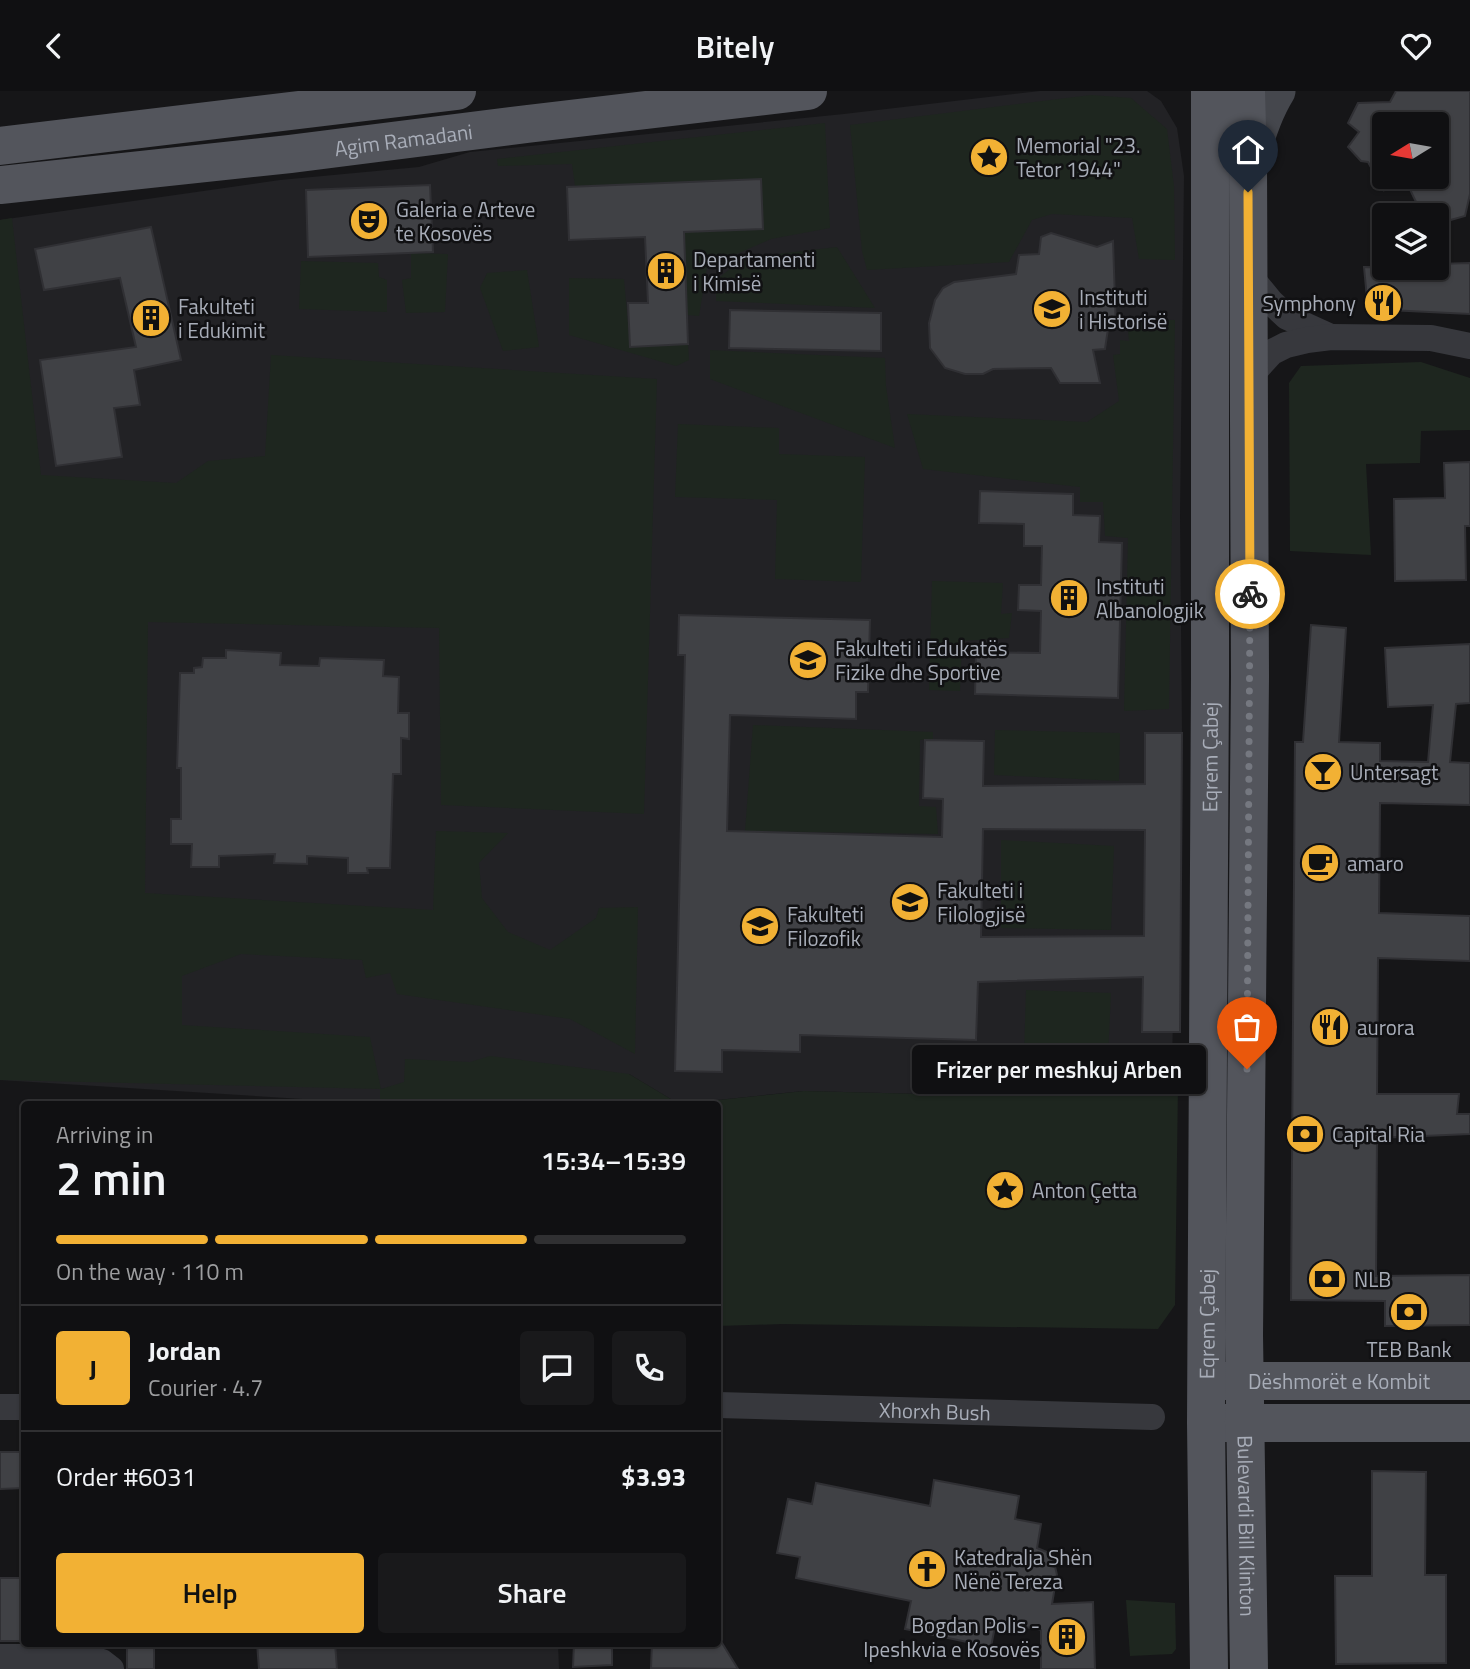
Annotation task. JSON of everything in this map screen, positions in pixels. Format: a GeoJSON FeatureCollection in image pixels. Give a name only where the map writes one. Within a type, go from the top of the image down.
{"type":"FeatureCollection","features":[{"type":"Feature","properties":{"kind":"main road","name":"Agim Ramadani"},"geometry":{"type":"LineString","coordinates":[[0,146],[457,91]]}},
{"type":"Feature","properties":{"kind":"main road","name":"Agim Ramadani"},"geometry":{"type":"LineString","coordinates":[[0,185],[290,154],[808,91]]}},
{"type":"Feature","properties":{"kind":"main road"},"geometry":{"type":"LineString","coordinates":[[1185,91],[1198,114],[1210,164]]}},
{"type":"Feature","properties":{"kind":"main road","name":"Eqrem Çabej"},"geometry":{"type":"LineString","coordinates":[[1206,1423],[1210,91]]}},
{"type":"Feature","properties":{"kind":"main road","name":"Eqrem Çabej"},"geometry":{"type":"LineString","coordinates":[[1246,91],[1250,677],[1244,1335],[1246,1381]]}},
{"type":"Feature","properties":{"kind":"main road"},"geometry":{"type":"LineString","coordinates":[[1248,164],[1268,106],[1277,91]]}},
{"type":"Feature","properties":{"kind":"main road","name":"Dëshmorët e Kombit"},"geometry":{"type":"LineString","coordinates":[[1206,1381],[1470,1381]]}},
{"type":"Feature","properties":{"kind":"main road","name":"Bulevardi Bill Klinton"},"geometry":{"type":"LineString","coordinates":[[1246,1381],[1249,1669]]}},
{"type":"Feature","properties":{"kind":"main road","name":"Dëshmorët e Kombit"},"geometry":{"type":"LineString","coordinates":[[1206,1423],[1470,1423]]}},
{"type":"Feature","properties":{"kind":"main road","name":"Bulevardi Bill Klinton"},"geometry":{"type":"LineString","coordinates":[[1206,1423],[1209,1669]]}},
{"type":"Feature","properties":{"kind":"street"},"geometry":{"type":"LineString","coordinates":[[1248,274],[1287,317],[1331,337]]}},
{"type":"Feature","properties":{"kind":"street"},"geometry":{"type":"LineString","coordinates":[[1248,379],[1272,352],[1286,345],[1331,337],[1431,338],[1470,346]]}},
{"type":"Feature","properties":{"kind":"street","name":"Xhorxh Bush"},"geometry":{"type":"LineString","coordinates":[[721,1405],[1152,1417]]}},
{"type":"Feature","properties":{"kind":"street"},"geometry":{"type":"LineString","coordinates":[[0,1407],[21,1407]]}},
{"type":"Feature","properties":{"kind":"street"},"geometry":{"type":"LineString","coordinates":[[0,1657],[87,1657],[103,1662],[111,1669]]}},
{"type":"Feature","properties":{"kind":"shaded area"},"geometry":{"type":"Polygon","coordinates":[[[1040,91],[1147,91],[1161,101],[1177,128],[1184,176],[1180,516],[1182,733],[1179,753],[1172,1064],[1178,1085],[1017,1082],[1000,1096],[804,1091],[708,1101],[674,1101],[629,1074],[381,1089],[380,1101],[334,1101],[0,1080],[0,220],[280,180],[419,167],[470,152],[1040,91]]]}},
{"type":"Feature","properties":{"kind":"shaded area"},"geometry":{"type":"Polygon","coordinates":[[[1091,95],[1131,98],[1167,129],[1174,186],[1175,260],[1139,259],[1132,218],[1052,214],[1032,220],[1009,262],[867,270],[862,251],[850,125],[1091,95]]]}},
{"type":"Feature","properties":{"kind":"shaded area"},"geometry":{"type":"Polygon","coordinates":[[[825,123],[830,228],[771,239],[707,267],[699,316],[687,315],[684,232],[762,229],[761,179],[575,186],[572,164],[498,166],[497,159],[825,123]]]}},
{"type":"Feature","properties":{"kind":"shaded area"},"geometry":{"type":"Polygon","coordinates":[[[12,218],[41,475],[176,483],[208,461],[265,456],[271,355],[657,379],[644,814],[441,805],[439,628],[148,622],[145,893],[433,910],[436,831],[508,833],[479,863],[482,898],[508,932],[550,950],[596,918],[599,908],[638,907],[635,1054],[570,1019],[397,994],[390,973],[366,978],[362,960],[241,954],[182,976],[182,1025],[370,1037],[381,1089],[404,1082],[405,1059],[470,1062],[490,1056],[629,1074],[674,1101],[380,1101],[380,1089],[0,1080],[0,220],[12,218]]]}},
{"type":"Feature","properties":{"kind":"shaded area"},"geometry":{"type":"Polygon","coordinates":[[[837,247],[875,308],[716,301],[716,280],[744,258],[837,247]]]}},
{"type":"Feature","properties":{"kind":"shaded area"},"geometry":{"type":"Polygon","coordinates":[[[411,253],[448,254],[445,312],[406,313],[402,280],[411,278],[411,253]]]}},
{"type":"Feature","properties":{"kind":"shaded area"},"geometry":{"type":"Polygon","coordinates":[[[301,261],[378,263],[379,277],[387,280],[387,312],[299,309],[301,261]]]}},
{"type":"Feature","properties":{"kind":"shaded area"},"geometry":{"type":"Polygon","coordinates":[[[527,270],[539,347],[503,351],[480,288],[487,273],[527,270]]]}},
{"type":"Feature","properties":{"kind":"shaded area"},"geometry":{"type":"Polygon","coordinates":[[[569,278],[624,279],[630,346],[688,344],[689,360],[676,366],[569,335],[569,278]]]}},
{"type":"Feature","properties":{"kind":"shaded area"},"geometry":{"type":"Polygon","coordinates":[[[1127,319],[1175,320],[1169,709],[1124,711],[1128,538],[1105,536],[1103,502],[1080,502],[1080,487],[923,469],[907,414],[1087,422],[1119,401],[1113,355],[1120,354],[1120,340],[1129,341],[1127,319]]]}},
{"type":"Feature","properties":{"kind":"shaded area"},"geometry":{"type":"Polygon","coordinates":[[[710,350],[885,358],[895,448],[710,379],[710,350]]]}},
{"type":"Feature","properties":{"kind":"shaded area"},"geometry":{"type":"Polygon","coordinates":[[[1421,362],[1470,378],[1470,430],[1421,431],[1420,463],[1366,464],[1371,555],[1290,551],[1289,383],[1301,366],[1421,362]]]}},
{"type":"Feature","properties":{"kind":"shaded area"},"geometry":{"type":"Polygon","coordinates":[[[678,424],[779,428],[779,454],[865,457],[861,582],[775,579],[777,500],[675,497],[678,424]]]}},
{"type":"Feature","properties":{"kind":"shaded area"},"geometry":{"type":"Polygon","coordinates":[[[932,581],[1003,583],[1001,614],[1012,613],[1009,638],[962,641],[960,691],[929,690],[932,581]]]}},
{"type":"Feature","properties":{"kind":"shaded area"},"geometry":{"type":"Polygon","coordinates":[[[753,725],[933,732],[933,739],[920,740],[919,806],[936,807],[938,834],[745,831],[753,725]]]}},
{"type":"Feature","properties":{"kind":"shaded area"},"geometry":{"type":"Polygon","coordinates":[[[995,730],[1120,733],[1119,781],[994,775],[995,730]]]}},
{"type":"Feature","properties":{"kind":"shaded area"},"geometry":{"type":"Polygon","coordinates":[[[1001,840],[1114,846],[1111,930],[1001,928],[1001,840]]]}},
{"type":"Feature","properties":{"kind":"shaded area"},"geometry":{"type":"Polygon","coordinates":[[[1026,990],[1111,993],[1108,1056],[1024,1056],[1026,990]]]}},
{"type":"Feature","properties":{"kind":"shaded area"},"geometry":{"type":"Polygon","coordinates":[[[1016,1082],[1178,1085],[1175,1305],[1158,1329],[782,1324],[721,1326],[721,1101],[709,1101],[804,1091],[1000,1096],[1016,1082]]]}},
{"type":"Feature","properties":{"kind":"shaded area"},"geometry":{"type":"Polygon","coordinates":[[[1126,1600],[1175,1603],[1176,1649],[1172,1654],[1130,1656],[1126,1600]]]}},
{"type":"Feature","properties":{"kind":"shaded area"},"geometry":{"type":"Polygon","coordinates":[[[304,1647],[558,1647],[559,1669],[304,1669],[304,1647]]]}},
{"type":"Feature","properties":{"kind":"building"},"geometry":{"type":"Polygon","coordinates":[[[1396,91],[1470,91],[1470,194],[1465,216],[1449,220],[1449,203],[1417,203],[1410,189],[1449,189],[1449,112],[1372,112],[1372,169],[1368,162],[1361,161],[1348,147],[1359,132],[1348,123],[1358,103],[1390,102],[1396,91]]]}},
{"type":"Feature","properties":{"kind":"building","name":"Departamenti i Kimisë"},"geometry":{"type":"Polygon","coordinates":[[[761,179],[763,229],[684,232],[688,344],[630,347],[628,303],[648,303],[645,237],[569,240],[567,187],[761,179]]]}},
{"type":"Feature","properties":{"kind":"building","name":"Galeria e Arteve te Kosovës"},"geometry":{"type":"Polygon","coordinates":[[[430,185],[433,252],[308,257],[306,190],[430,185]]]}},
{"type":"Feature","properties":{"kind":"building"},"geometry":{"type":"Polygon","coordinates":[[[151,227],[181,360],[134,370],[140,405],[114,408],[122,457],[56,466],[40,360],[136,347],[120,278],[44,290],[35,249],[151,227]]]}},
{"type":"Feature","properties":{"kind":"building"},"geometry":{"type":"Polygon","coordinates":[[[1051,233],[1097,247],[1113,241],[1116,329],[1108,329],[1105,349],[1093,350],[1100,383],[1060,383],[1051,368],[993,369],[983,374],[965,374],[945,368],[930,348],[929,323],[935,300],[943,288],[954,282],[1016,274],[1019,255],[1039,254],[1041,237],[1051,233]]]}},
{"type":"Feature","properties":{"kind":"building"},"geometry":{"type":"Polygon","coordinates":[[[1470,263],[1470,314],[1368,309],[1364,267],[1372,267],[1372,280],[1449,280],[1449,264],[1470,263]]]}},
{"type":"Feature","properties":{"kind":"building"},"geometry":{"type":"Polygon","coordinates":[[[730,310],[881,313],[881,351],[729,348],[730,310]]]}},
{"type":"Feature","properties":{"kind":"building"},"geometry":{"type":"Polygon","coordinates":[[[1470,462],[1470,526],[1465,526],[1466,580],[1395,581],[1394,499],[1445,498],[1444,463],[1470,462]]]}},
{"type":"Feature","properties":{"kind":"building","name":"Instituti Albanologjik"},"geometry":{"type":"Polygon","coordinates":[[[980,491],[1073,494],[1073,515],[1100,516],[1099,542],[1122,543],[1118,698],[975,694],[976,652],[1040,653],[1041,611],[1018,610],[1019,585],[1041,585],[1042,546],[1024,546],[1024,524],[979,523],[980,491]]]}},
{"type":"Feature","properties":{"kind":"building"},"geometry":{"type":"Polygon","coordinates":[[[679,615],[870,620],[868,692],[856,692],[856,719],[730,715],[727,831],[942,837],[943,799],[923,798],[925,740],[984,741],[983,786],[1145,784],[1145,733],[1182,733],[1180,1032],[1142,1032],[1143,977],[978,982],[976,1040],[800,1035],[800,1052],[722,1050],[722,1072],[675,1071],[685,655],[678,655],[679,615]],[[983,829],[981,937],[1144,936],[1145,830],[983,829]]]}},
{"type":"Feature","properties":{"kind":"building"},"geometry":{"type":"Polygon","coordinates":[[[1311,625],[1346,628],[1339,742],[1380,743],[1380,761],[1428,762],[1433,705],[1388,707],[1385,648],[1470,644],[1470,703],[1456,704],[1450,762],[1470,763],[1470,805],[1380,803],[1379,913],[1470,916],[1470,961],[1378,958],[1377,1094],[1459,1094],[1457,1114],[1470,1114],[1470,1134],[1377,1138],[1376,1276],[1470,1275],[1470,1325],[1385,1326],[1385,1301],[1291,1300],[1295,742],[1303,742],[1311,625]]]}},
{"type":"Feature","properties":{"kind":"building"},"geometry":{"type":"Polygon","coordinates":[[[226,650],[281,653],[280,665],[319,666],[320,658],[384,660],[383,676],[399,677],[398,713],[409,713],[409,739],[401,738],[401,774],[393,774],[390,868],[367,868],[368,873],[348,873],[348,858],[307,856],[307,864],[274,863],[275,854],[219,856],[219,867],[191,867],[192,844],[171,844],[171,819],[181,819],[181,768],[177,768],[180,673],[194,673],[194,668],[202,667],[203,658],[226,658],[226,650]]]}},
{"type":"Feature","properties":{"kind":"building"},"geometry":{"type":"Polygon","coordinates":[[[0,1452],[21,1452],[21,1488],[0,1489],[0,1452]]]}},
{"type":"Feature","properties":{"kind":"building"},"geometry":{"type":"Polygon","coordinates":[[[1372,1471],[1426,1472],[1425,1575],[1446,1575],[1446,1663],[1336,1664],[1335,1576],[1372,1576],[1372,1471]]]}},
{"type":"Feature","properties":{"kind":"building","name":"Katedralja Shën Nënë Tereza"},"geometry":{"type":"Polygon","coordinates":[[[934,1480],[1019,1496],[1015,1519],[1041,1524],[1037,1548],[1047,1552],[1054,1562],[1057,1575],[1052,1604],[1093,1602],[1095,1669],[1041,1669],[1041,1630],[996,1621],[991,1647],[905,1629],[911,1601],[796,1578],[800,1557],[777,1553],[788,1499],[812,1504],[816,1483],[930,1506],[934,1480]]]}},
{"type":"Feature","properties":{"kind":"building"},"geometry":{"type":"Polygon","coordinates":[[[0,1578],[21,1578],[21,1641],[0,1641],[0,1578]]]}},
{"type":"Feature","properties":{"kind":"building"},"geometry":{"type":"Polygon","coordinates":[[[722,1643],[738,1669],[651,1668],[652,1647],[721,1647],[722,1643]]]}},
{"type":"Feature","properties":{"kind":"building"},"geometry":{"type":"Polygon","coordinates":[[[127,1647],[154,1647],[154,1669],[127,1669],[127,1647]]]}},
{"type":"Feature","properties":{"kind":"building"},"geometry":{"type":"Polygon","coordinates":[[[257,1647],[335,1647],[337,1669],[259,1669],[257,1647]]]}},
{"type":"Feature","properties":{"kind":"building"},"geometry":{"type":"Polygon","coordinates":[[[574,1647],[612,1647],[612,1665],[573,1667],[574,1647]]]}},
{"type":"Feature","properties":{"kind":"way so far"},"geometry":{"type":"LineString","coordinates":[[1247,1069],[1250,594]]}},
{"type":"Feature","properties":{"kind":"place","name":"Memorial \"23. Tetor 1944\""},"geometry":{"type":"Point","coordinates":[989,157]}},
{"type":"Feature","properties":{"kind":"place","name":"Galeria e Arteve te Kosovës"},"geometry":{"type":"Point","coordinates":[369,221]}},
{"type":"Feature","properties":{"kind":"place","name":"Departamenti i Kimisë"},"geometry":{"type":"Point","coordinates":[666,271]}},
{"type":"Feature","properties":{"kind":"place","name":"Symphony"},"geometry":{"type":"Point","coordinates":[1383,303]}},
{"type":"Feature","properties":{"kind":"place","name":"Instituti i Historisë"},"geometry":{"type":"Point","coordinates":[1052,309]}},
{"type":"Feature","properties":{"kind":"place","name":"Fakulteti i Edukimit"},"geometry":{"type":"Point","coordinates":[151,318]}},
{"type":"Feature","properties":{"kind":"place","name":"Instituti Albanologjik"},"geometry":{"type":"Point","coordinates":[1069,598]}},
{"type":"Feature","properties":{"kind":"place","name":"Fakulteti i Edukatës Fizike dhe Sportive"},"geometry":{"type":"Point","coordinates":[808,660]}},
{"type":"Feature","properties":{"kind":"place","name":"Untersagt"},"geometry":{"type":"Point","coordinates":[1323,772]}},
{"type":"Feature","properties":{"kind":"place","name":"amaro"},"geometry":{"type":"Point","coordinates":[1320,863]}},
{"type":"Feature","properties":{"kind":"place","name":"Fakulteti i Filologjisë"},"geometry":{"type":"Point","coordinates":[910,902]}},
{"type":"Feature","properties":{"kind":"place","name":"Fakulteti Filozofik"},"geometry":{"type":"Point","coordinates":[760,926]}},
{"type":"Feature","properties":{"kind":"place","name":"aurora"},"geometry":{"type":"Point","coordinates":[1330,1027]}},
{"type":"Feature","properties":{"kind":"place","name":"Frizer per meshkuj Arben"},"geometry":{"type":"Point","coordinates":[1247,1069]}},
{"type":"Feature","properties":{"kind":"place","name":"Capital Ria"},"geometry":{"type":"Point","coordinates":[1305,1134]}},
{"type":"Feature","properties":{"kind":"place","name":"Anton Çetta"},"geometry":{"type":"Point","coordinates":[1005,1190]}},
{"type":"Feature","properties":{"kind":"place","name":"NLB"},"geometry":{"type":"Point","coordinates":[1327,1279]}},
{"type":"Feature","properties":{"kind":"place","name":"TEB Bank"},"geometry":{"type":"Point","coordinates":[1409,1312]}},
{"type":"Feature","properties":{"kind":"place","name":"Katedralja Shën Nënë Tereza"},"geometry":{"type":"Point","coordinates":[927,1569]}},
{"type":"Feature","properties":{"kind":"place","name":"Bogdan Polis - Ipeshkvia e Kosovës"},"geometry":{"type":"Point","coordinates":[1067,1637]}},
{"type":"Feature","properties":{"kind":"route"},"geometry":{"type":"LineString","coordinates":[[1248,192],[1250,594]]}}]}
